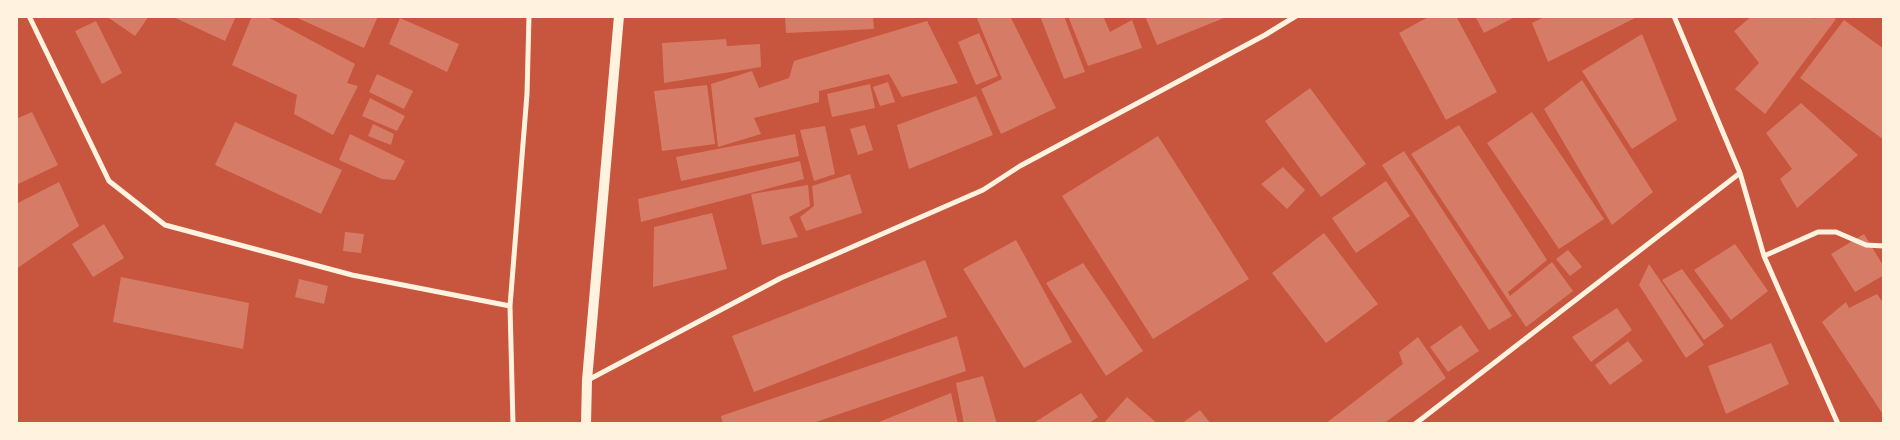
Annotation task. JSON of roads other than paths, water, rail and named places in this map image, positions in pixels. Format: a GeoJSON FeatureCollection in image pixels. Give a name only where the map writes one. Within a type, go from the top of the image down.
{"type":"FeatureCollection","features":[{"type":"Feature","properties":{"kind":"main road"},"geometry":{"type":"LineString","coordinates":[[586,424],[587,380],[619,16]]}},
{"type":"Feature","properties":{"kind":"street"},"geometry":{"type":"LineString","coordinates":[[29,16],[110,181],[165,225],[352,275],[510,306]]}},
{"type":"Feature","properties":{"kind":"street"},"geometry":{"type":"LineString","coordinates":[[513,424],[510,306],[527,94],[529,16]]}},
{"type":"Feature","properties":{"kind":"street"},"geometry":{"type":"LineString","coordinates":[[587,380],[781,278],[983,190],[1020,166],[1265,35],[1296,16]]}},
{"type":"Feature","properties":{"kind":"street"},"geometry":{"type":"LineString","coordinates":[[1674,16],[1740,173],[1764,256],[1838,424]]}},
{"type":"Feature","properties":{"kind":"street"},"geometry":{"type":"LineString","coordinates":[[1415,424],[1740,173]]}},
{"type":"Feature","properties":{"kind":"street"},"geometry":{"type":"LineString","coordinates":[[1764,256],[1818,232],[1836,232],[1866,245],[1884,246]]}}]}
